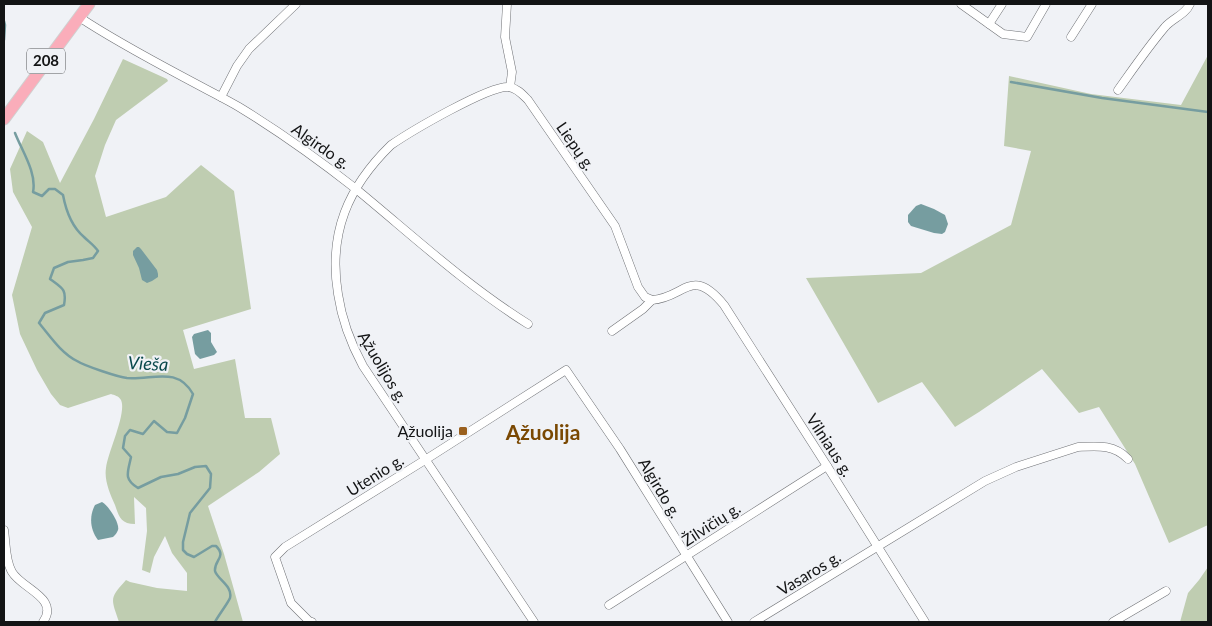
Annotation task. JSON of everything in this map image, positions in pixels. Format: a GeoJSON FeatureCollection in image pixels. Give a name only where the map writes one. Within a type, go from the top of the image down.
{"type":"FeatureCollection","features":[{"type":"Feature","properties":{"kind":"highway","name":"208"},"geometry":{"type":"LineString","coordinates":[[4,119],[89,4]]}},
{"type":"Feature","properties":{"kind":"street"},"geometry":{"type":"LineString","coordinates":[[221,97],[246,53],[296,4]]}},
{"type":"Feature","properties":{"kind":"street"},"geometry":{"type":"LineString","coordinates":[[507,4],[505,37],[512,72],[510,87]]}},
{"type":"Feature","properties":{"kind":"street"},"geometry":{"type":"LineString","coordinates":[[961,4],[1003,34],[1027,37],[1046,4]]}},
{"type":"Feature","properties":{"kind":"street"},"geometry":{"type":"LineString","coordinates":[[990,24],[1002,4]]}},
{"type":"Feature","properties":{"kind":"street"},"geometry":{"type":"LineString","coordinates":[[1071,37],[1092,4]]}},
{"type":"Feature","properties":{"kind":"street"},"geometry":{"type":"LineString","coordinates":[[1118,90],[1157,36],[1173,19],[1187,9],[1190,4]]}},
{"type":"Feature","properties":{"kind":"street","name":"Algirdo g."},"geometry":{"type":"LineString","coordinates":[[79,17],[221,97],[290,141],[356,189],[496,303],[528,324]]}},
{"type":"Feature","properties":{"kind":"street","name":"Ąžuolijos g."},"geometry":{"type":"LineString","coordinates":[[510,87],[496,89],[477,97],[391,145],[356,189],[346,208],[339,227],[334,260],[343,323],[363,366],[534,622]]}},
{"type":"Feature","properties":{"kind":"street","name":"Liepų g."},"geometry":{"type":"LineString","coordinates":[[510,87],[518,90],[528,100],[615,226],[638,287],[645,297],[652,300]]}},
{"type":"Feature","properties":{"kind":"street","name":"Vilniaus g."},"geometry":{"type":"LineString","coordinates":[[652,300],[658,300],[691,285],[705,288],[724,305],[925,622]]}},
{"type":"Feature","properties":{"kind":"street"},"geometry":{"type":"LineString","coordinates":[[612,330],[652,300]]}},
{"type":"Feature","properties":{"kind":"street","name":"Algirdo g."},"geometry":{"type":"LineString","coordinates":[[566,370],[620,449],[728,622]]}},
{"type":"Feature","properties":{"kind":"street","name":"Utenio g."},"geometry":{"type":"LineString","coordinates":[[312,622],[291,603],[275,557],[285,547],[566,370]]}},
{"type":"Feature","properties":{"kind":"street","name":"Vasaros g."},"geometry":{"type":"LineString","coordinates":[[754,622],[985,481],[1016,467],[1078,447],[1089,446],[1114,449],[1128,459]]}},
{"type":"Feature","properties":{"kind":"street","name":"Žilvičių g."},"geometry":{"type":"LineString","coordinates":[[609,605],[827,466]]}},
{"type":"Feature","properties":{"kind":"street"},"geometry":{"type":"LineString","coordinates":[[4,530],[9,564],[16,578],[43,598],[47,605],[48,612],[43,622]]}},
{"type":"Feature","properties":{"kind":"street"},"geometry":{"type":"LineString","coordinates":[[1113,622],[1166,591]]}},
{"type":"Feature","properties":{"kind":"green space"},"geometry":{"type":"Polygon","coordinates":[[[1208,55],[1208,525],[1169,543],[1135,464],[1099,407],[1079,413],[1042,369],[955,427],[922,382],[878,403],[806,278],[921,273],[1011,225],[1031,151],[1004,146],[1009,76],[1091,94],[1181,105],[1208,55]]]}},
{"type":"Feature","properties":{"kind":"green space"},"geometry":{"type":"Polygon","coordinates":[[[123,59],[168,81],[116,120],[105,145],[95,176],[106,217],[166,197],[201,165],[234,191],[251,309],[183,330],[194,369],[235,359],[245,418],[271,418],[280,454],[259,472],[208,506],[243,622],[119,622],[113,599],[126,580],[157,588],[187,591],[187,573],[172,553],[165,536],[154,557],[150,573],[142,570],[147,531],[146,508],[134,497],[135,524],[127,523],[119,516],[111,496],[106,468],[121,414],[121,400],[111,394],[68,408],[60,405],[37,370],[20,334],[12,295],[32,227],[13,192],[10,169],[27,131],[43,142],[60,183],[123,59]]]}},
{"type":"Feature","properties":{"kind":"green space"},"geometry":{"type":"Polygon","coordinates":[[[1208,567],[1208,622],[1180,622],[1188,593],[1208,567]]]}},
{"type":"Feature","properties":{"kind":"water"},"geometry":{"type":"Polygon","coordinates":[[[921,204],[945,215],[948,224],[945,232],[942,234],[934,233],[911,226],[908,222],[908,215],[916,206],[921,204]]]}},
{"type":"Feature","properties":{"kind":"water"},"geometry":{"type":"Polygon","coordinates":[[[137,247],[141,249],[157,270],[158,277],[147,283],[142,280],[133,255],[133,251],[137,247]]]}},
{"type":"Feature","properties":{"kind":"water"},"geometry":{"type":"Polygon","coordinates":[[[208,330],[211,333],[211,342],[217,352],[214,355],[200,359],[195,354],[192,337],[194,334],[208,330]]]}},
{"type":"Feature","properties":{"kind":"water"},"geometry":{"type":"Polygon","coordinates":[[[102,502],[113,514],[118,530],[113,537],[98,540],[93,532],[91,518],[95,505],[102,502]]]}},
{"type":"Feature","properties":{"kind":"waterway","name":"Vieša"},"geometry":{"type":"LineString","coordinates":[[4,21],[4,40]]}},
{"type":"Feature","properties":{"kind":"waterway"},"geometry":{"type":"LineString","coordinates":[[1011,82],[1102,98],[1208,112]]}},
{"type":"Feature","properties":{"kind":"waterway","name":"Vieša"},"geometry":{"type":"LineString","coordinates":[[15,133],[31,170],[34,185],[33,192],[42,196],[49,189],[55,189],[63,195],[72,223],[79,233],[98,251],[93,258],[68,262],[54,268],[50,279],[63,289],[65,295],[64,305],[45,313],[39,323],[61,349],[71,358],[81,363],[109,374],[127,378],[172,377],[187,385],[193,394],[185,418],[177,433],[167,432],[154,421],[143,434],[130,430],[125,436],[123,448],[131,457],[128,478],[138,488],[161,477],[178,474],[195,467],[206,466],[211,474],[210,488],[190,513],[183,550],[194,557],[212,546],[216,546],[219,550],[220,556],[215,571],[227,586],[230,598],[215,622]]}},
{"type":"Feature","properties":{"kind":"place","name":"Ąžuolija"},"geometry":{"type":"Point","coordinates":[463,431]}},
{"type":"Feature","properties":{"kind":"district","name":"Ąžuolija"},"geometry":{"type":"Point","coordinates":[543,433]}}]}
